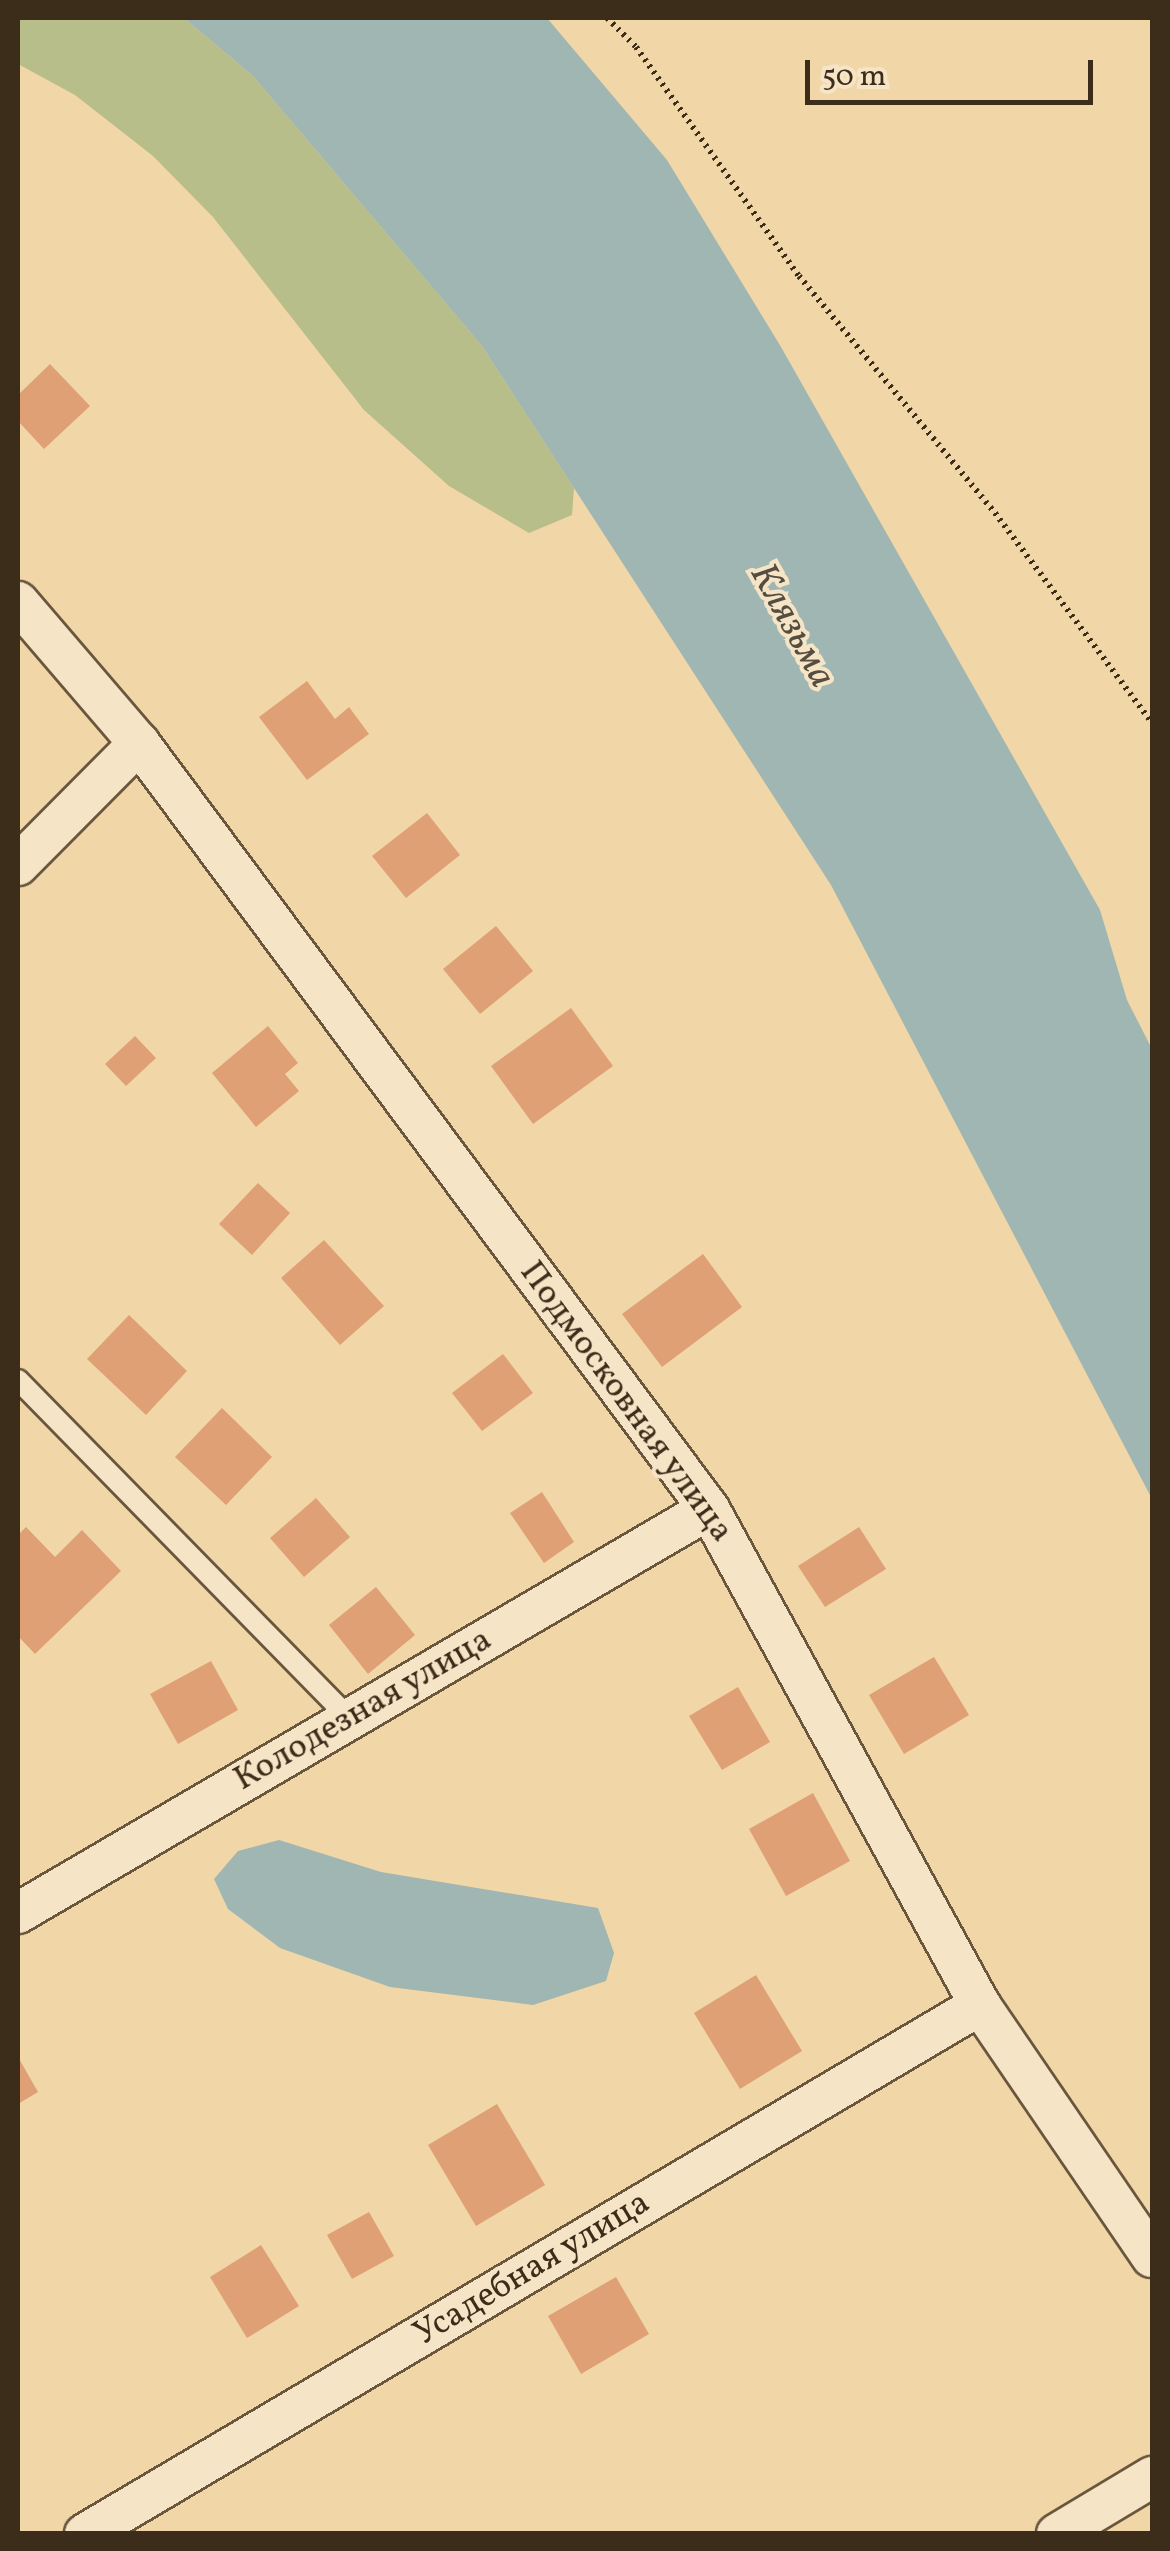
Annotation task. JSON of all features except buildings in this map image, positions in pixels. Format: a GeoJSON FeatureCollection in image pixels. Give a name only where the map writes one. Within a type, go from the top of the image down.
{"type":"FeatureCollection","features":[{"type":"Feature","properties":{"kind":"street","name":"Подмосковная улица"},"geometry":{"type":"LineString","coordinates":[[18,602],[139,743],[710,1509],[980,2005],[1152,2257]]}},
{"type":"Feature","properties":{"kind":"street"},"geometry":{"type":"LineString","coordinates":[[18,865],[139,743]]}},
{"type":"Feature","properties":{"kind":"street","name":"Колодезная улица"},"geometry":{"type":"LineString","coordinates":[[18,1913],[710,1509]]}},
{"type":"Feature","properties":{"kind":"street","name":"Усадебная улица"},"geometry":{"type":"LineString","coordinates":[[85,2534],[980,2005]]}},
{"type":"Feature","properties":{"kind":"street"},"geometry":{"type":"LineString","coordinates":[[1056,2534],[1152,2477]]}},
{"type":"Feature","properties":{"kind":"lane"},"geometry":{"type":"LineString","coordinates":[[18,1380],[349,1718]]}},
{"type":"Feature","properties":{"kind":"path"},"geometry":{"type":"LineString","coordinates":[[607,18],[636,47],[799,276],[995,513],[1152,723]]}},
{"type":"Feature","properties":{"kind":"green space"},"geometry":{"type":"Polygon","coordinates":[[[18,18],[184,18],[253,76],[482,346],[574,488],[572,515],[529,533],[449,486],[364,410],[213,217],[153,156],[75,95],[18,64],[18,18]]]}},
{"type":"Feature","properties":{"kind":"water","name":"Клязьма"},"geometry":{"type":"Polygon","coordinates":[[[184,18],[547,18],[667,160],[781,347],[1100,910],[1127,1000],[1152,1049],[1152,1499],[831,885],[482,346],[253,76],[184,18]]]}},
{"type":"Feature","properties":{"kind":"water"},"geometry":{"type":"Polygon","coordinates":[[[279,1840],[381,1872],[598,1908],[614,1953],[606,1981],[533,2005],[390,1987],[280,1948],[228,1909],[214,1879],[238,1851],[279,1840]]]}}]}
